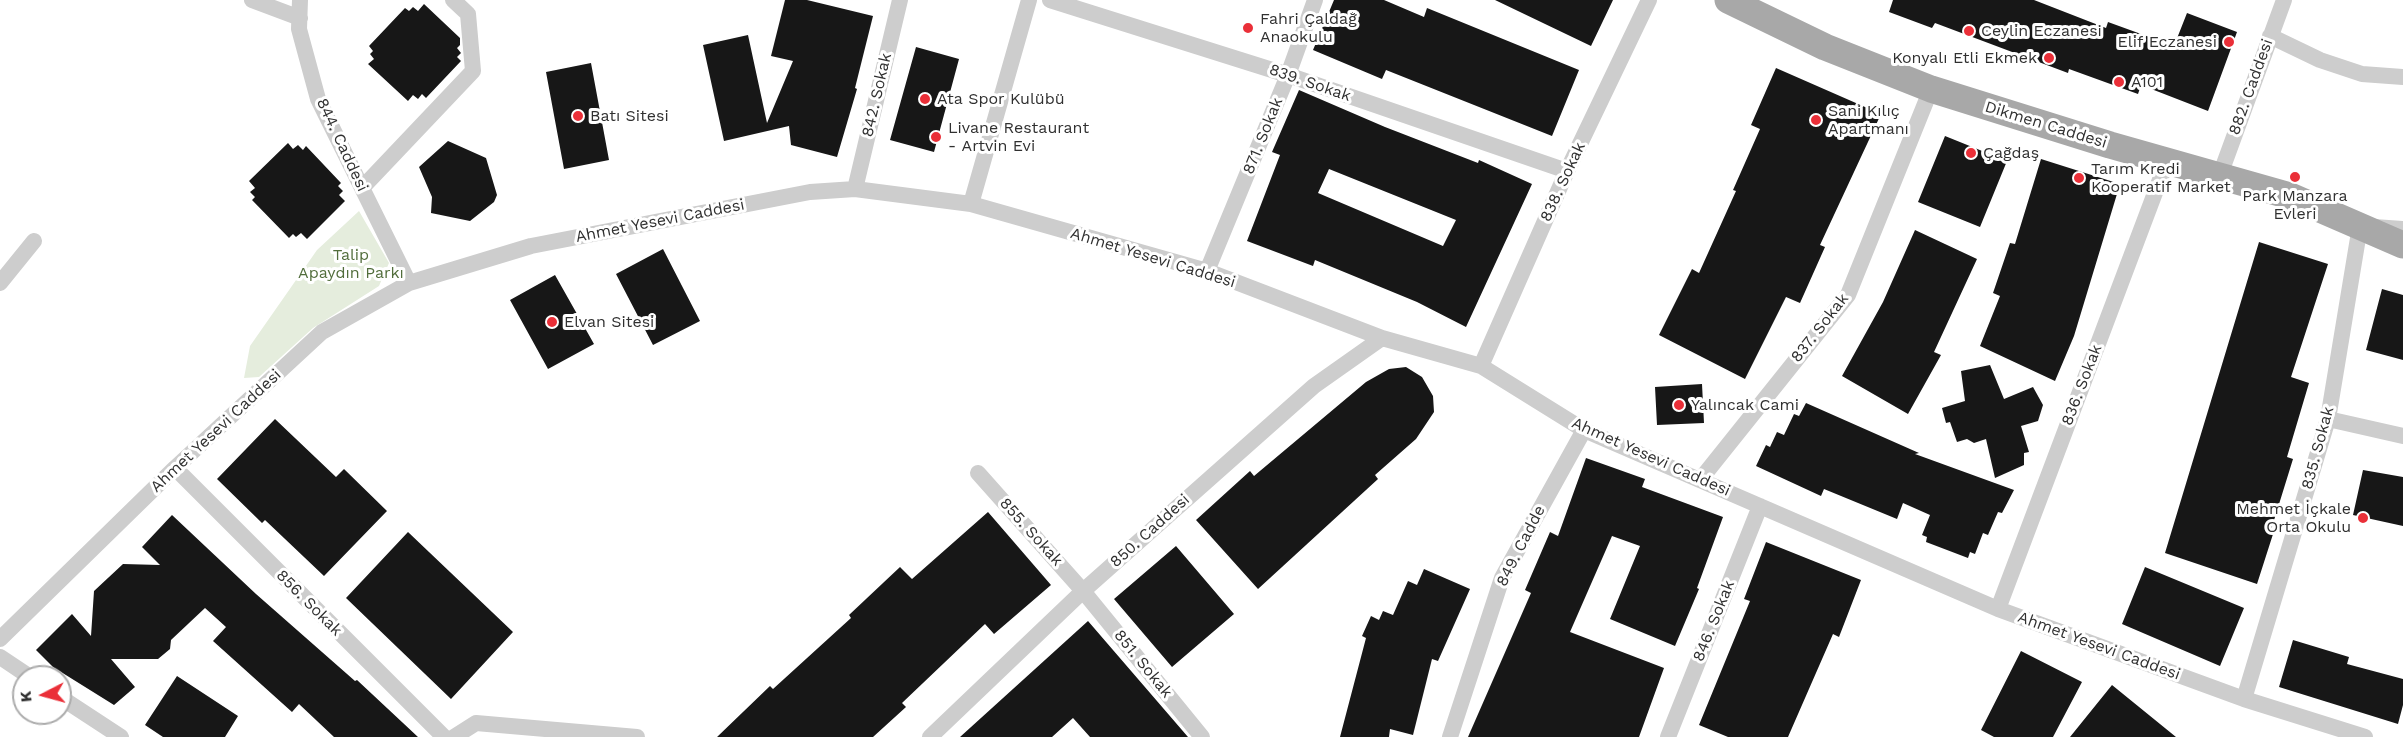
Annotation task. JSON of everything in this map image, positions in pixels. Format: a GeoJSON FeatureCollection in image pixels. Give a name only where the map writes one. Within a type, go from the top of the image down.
{"type":"FeatureCollection","features":[{"type":"Feature","properties":{"kind":"main road","name":"Dikmen Caddesi"},"geometry":{"type":"LineString","coordinates":[[1728,0],[1824,47],[1931,88],[2167,161],[2290,196],[2403,245]]}},
{"type":"Feature","properties":{"kind":"street"},"geometry":{"type":"LineString","coordinates":[[252,0],[300,18]]}},
{"type":"Feature","properties":{"kind":"street","name":"844. Caddesi"},"geometry":{"type":"LineString","coordinates":[[300,0],[299,29],[318,99],[409,283]]}},
{"type":"Feature","properties":{"kind":"street"},"geometry":{"type":"LineString","coordinates":[[362,188],[473,71],[468,14],[453,0]]}},
{"type":"Feature","properties":{"kind":"street","name":"842. Sokak"},"geometry":{"type":"LineString","coordinates":[[855,189],[900,0]]}},
{"type":"Feature","properties":{"kind":"street"},"geometry":{"type":"LineString","coordinates":[[971,204],[1029,0]]}},
{"type":"Feature","properties":{"kind":"street","name":"839. Sokak"},"geometry":{"type":"LineString","coordinates":[[1050,0],[1288,75],[1567,171]]}},
{"type":"Feature","properties":{"kind":"street","name":"871. Sokak"},"geometry":{"type":"LineString","coordinates":[[1207,272],[1288,75],[1315,0]]}},
{"type":"Feature","properties":{"kind":"street","name":"838. Sokak"},"geometry":{"type":"LineString","coordinates":[[1481,366],[1567,171],[1649,0]]}},
{"type":"Feature","properties":{"kind":"street","name":"882. Caddesi"},"geometry":{"type":"LineString","coordinates":[[2220,175],[2284,0]]}},
{"type":"Feature","properties":{"kind":"street"},"geometry":{"type":"LineString","coordinates":[[2270,36],[2320,60],[2362,74],[2403,77]]}},
{"type":"Feature","properties":{"kind":"street","name":"837. Sokak"},"geometry":{"type":"LineString","coordinates":[[1700,480],[1848,295],[1931,88]]}},
{"type":"Feature","properties":{"kind":"street","name":"836. Sokak"},"geometry":{"type":"LineString","coordinates":[[1998,609],[2167,161]]}},
{"type":"Feature","properties":{"kind":"street","name":"Ahmet Yesevi Caddesi"},"geometry":{"type":"LineString","coordinates":[[0,639],[175,468],[322,332],[409,283],[531,246],[810,192],[855,189],[971,204],[1207,272],[1382,338],[1481,366],[1584,430],[1998,609],[2244,699],[2366,737]]}},
{"type":"Feature","properties":{"kind":"street"},"geometry":{"type":"LineString","coordinates":[[2360,226],[2403,230]]}},
{"type":"Feature","properties":{"kind":"street","name":"835. Sokak"},"geometry":{"type":"LineString","coordinates":[[2244,699],[2328,418],[2360,226]]}},
{"type":"Feature","properties":{"kind":"street"},"geometry":{"type":"LineString","coordinates":[[0,283],[34,241]]}},
{"type":"Feature","properties":{"kind":"street","name":"850. Caddesi"},"geometry":{"type":"LineString","coordinates":[[930,737],[1083,591],[1314,386],[1382,338]]}},
{"type":"Feature","properties":{"kind":"street"},"geometry":{"type":"LineString","coordinates":[[2328,418],[2403,436]]}},
{"type":"Feature","properties":{"kind":"street","name":"849. Cadde"},"geometry":{"type":"LineString","coordinates":[[1450,737],[1502,578],[1584,430]]}},
{"type":"Feature","properties":{"kind":"street","name":"856. Sokak"},"geometry":{"type":"LineString","coordinates":[[175,468],[444,737]]}},
{"type":"Feature","properties":{"kind":"street","name":"855. Sokak"},"geometry":{"type":"LineString","coordinates":[[978,473],[1083,591]]}},
{"type":"Feature","properties":{"kind":"street","name":"846. Sokak"},"geometry":{"type":"LineString","coordinates":[[1668,737],[1760,506]]}},
{"type":"Feature","properties":{"kind":"street","name":"851. Sokak"},"geometry":{"type":"LineString","coordinates":[[1083,591],[1202,737]]}},
{"type":"Feature","properties":{"kind":"street"},"geometry":{"type":"LineString","coordinates":[[72,705],[121,737]]}},
{"type":"Feature","properties":{"kind":"street"},"geometry":{"type":"LineString","coordinates":[[454,737],[476,723],[637,737]]}},
{"type":"Feature","properties":{"kind":"green space","name":"Talip Apaydın Parkı"},"geometry":{"type":"Polygon","coordinates":[[[359,211],[389,263],[379,286],[313,328],[259,377],[244,378],[250,346],[317,250],[359,211]]]}},
{"type":"Feature","properties":{"kind":"building"},"geometry":{"type":"Polygon","coordinates":[[[785,0],[807,0],[873,16],[855,88],[857,89],[837,157],[791,145],[789,126],[724,141],[703,45],[748,35],[767,123],[793,61],[771,56],[785,0]]]}},
{"type":"Feature","properties":{"kind":"building"},"geometry":{"type":"Polygon","coordinates":[[[1334,0],[1384,0],[1424,17],[1427,8],[1579,70],[1552,136],[1386,70],[1382,79],[1313,50],[1334,0]]]}},
{"type":"Feature","properties":{"kind":"building"},"geometry":{"type":"Polygon","coordinates":[[[1495,0],[1613,0],[1591,46],[1495,0]]]}},
{"type":"Feature","properties":{"kind":"building"},"geometry":{"type":"Polygon","coordinates":[[[1893,0],[2034,0],[2106,28],[2108,22],[2174,46],[2187,13],[2237,32],[2208,111],[2141,85],[2138,94],[2069,69],[2068,73],[1935,23],[1932,28],[1889,12],[1893,0]]]}},
{"type":"Feature","properties":{"kind":"building"},"geometry":{"type":"Polygon","coordinates":[[[424,4],[460,38],[460,45],[457,48],[461,53],[457,57],[461,61],[426,98],[422,94],[418,99],[413,95],[408,101],[368,64],[374,59],[370,54],[373,51],[369,46],[405,8],[409,11],[413,7],[418,11],[424,4]]]}},
{"type":"Feature","properties":{"kind":"building","name":"Ata Spor Kulübü"},"geometry":{"type":"Polygon","coordinates":[[[916,47],[959,59],[934,152],[890,140],[916,47]]]}},
{"type":"Feature","properties":{"kind":"building","name":"Batı Sitesi"},"geometry":{"type":"Polygon","coordinates":[[[591,63],[609,160],[564,169],[546,72],[591,63]]]}},
{"type":"Feature","properties":{"kind":"building"},"geometry":{"type":"Polygon","coordinates":[[[1776,68],[1881,114],[1820,245],[1825,247],[1800,303],[1786,297],[1745,379],[1659,335],[1692,269],[1699,273],[1736,191],[1733,190],[1760,129],[1751,125],[1776,68]]]}},
{"type":"Feature","properties":{"kind":"building"},"geometry":{"type":"Polygon","coordinates":[[[1299,90],[1385,127],[1478,163],[1479,160],[1532,184],[1466,327],[1417,302],[1315,260],[1313,266],[1247,241],[1280,155],[1272,152],[1299,90]],[[1329,169],[1318,193],[1443,246],[1456,220],[1329,169]]]}},
{"type":"Feature","properties":{"kind":"building"},"geometry":{"type":"Polygon","coordinates":[[[1945,136],[2007,161],[1980,227],[1918,202],[1945,136]]]}},
{"type":"Feature","properties":{"kind":"building"},"geometry":{"type":"Polygon","coordinates":[[[448,141],[486,158],[497,195],[494,202],[470,221],[431,213],[432,197],[419,167],[448,141]]]}},
{"type":"Feature","properties":{"kind":"building"},"geometry":{"type":"Polygon","coordinates":[[[288,143],[293,149],[298,145],[303,150],[306,146],[341,183],[338,186],[343,191],[339,195],[345,201],[307,239],[301,233],[296,237],[293,234],[289,238],[252,200],[255,197],[250,192],[255,188],[249,181],[288,143]]]}},
{"type":"Feature","properties":{"kind":"building"},"geometry":{"type":"Polygon","coordinates":[[[2041,159],[2120,184],[2074,336],[2055,381],[1980,346],[2000,296],[1993,293],[2010,243],[2015,244],[2041,159]]]}},
{"type":"Feature","properties":{"kind":"building"},"geometry":{"type":"Polygon","coordinates":[[[1915,230],[1977,259],[1934,352],[1941,355],[1908,414],[1842,376],[1883,302],[1915,230]]]}},
{"type":"Feature","properties":{"kind":"building"},"geometry":{"type":"Polygon","coordinates":[[[2259,242],[2328,264],[2291,377],[2309,383],[2287,457],[2293,459],[2257,584],[2165,553],[2259,242]]]}},
{"type":"Feature","properties":{"kind":"building"},"geometry":{"type":"Polygon","coordinates":[[[663,249],[700,321],[653,345],[616,274],[663,249]]]}},
{"type":"Feature","properties":{"kind":"building","name":"Elvan Sitesi"},"geometry":{"type":"Polygon","coordinates":[[[555,275],[594,344],[548,369],[510,300],[555,275]]]}},
{"type":"Feature","properties":{"kind":"building"},"geometry":{"type":"Polygon","coordinates":[[[2382,289],[2403,295],[2403,360],[2366,350],[2382,289]]]}},
{"type":"Feature","properties":{"kind":"building"},"geometry":{"type":"Polygon","coordinates":[[[1990,365],[2004,399],[2033,387],[2043,405],[2038,421],[2021,426],[2029,452],[2024,453],[2024,465],[1995,478],[1986,439],[1974,443],[1967,439],[1957,442],[1950,422],[1946,423],[1942,408],[1965,401],[1961,371],[1990,365]]]}},
{"type":"Feature","properties":{"kind":"building"},"geometry":{"type":"Polygon","coordinates":[[[1406,367],[1422,377],[1433,396],[1434,412],[1416,439],[1375,475],[1378,479],[1258,589],[1196,520],[1250,471],[1254,476],[1366,382],[1389,369],[1406,367]]]}},
{"type":"Feature","properties":{"kind":"building","name":"Yalıncak Cami"},"geometry":{"type":"Polygon","coordinates":[[[1702,384],[1704,423],[1657,425],[1655,387],[1702,384]]]}},
{"type":"Feature","properties":{"kind":"building"},"geometry":{"type":"Polygon","coordinates":[[[1806,403],[1919,453],[1915,454],[2014,490],[2002,513],[1998,512],[1988,535],[1983,533],[1975,554],[1970,552],[1968,558],[1926,542],[1927,537],[1922,535],[1930,515],[1903,503],[1897,519],[1824,489],[1821,496],[1756,466],[1766,445],[1770,447],[1777,432],[1784,435],[1794,414],[1799,416],[1806,403]]]}},
{"type":"Feature","properties":{"kind":"building"},"geometry":{"type":"Polygon","coordinates":[[[275,419],[336,477],[344,469],[387,511],[324,576],[265,520],[262,523],[217,479],[275,419]]]}},
{"type":"Feature","properties":{"kind":"building"},"geometry":{"type":"Polygon","coordinates":[[[1586,458],[1645,479],[1642,487],[1723,517],[1697,588],[1699,589],[1675,646],[1610,619],[1640,546],[1612,536],[1570,632],[1664,668],[1639,737],[1468,737],[1531,593],[1525,590],[1550,532],[1558,536],[1586,458]]]}},
{"type":"Feature","properties":{"kind":"building"},"geometry":{"type":"Polygon","coordinates":[[[2363,470],[2403,477],[2403,526],[2353,515],[2363,470]]]}},
{"type":"Feature","properties":{"kind":"building"},"geometry":{"type":"Polygon","coordinates":[[[988,512],[1051,585],[994,634],[985,624],[902,703],[906,707],[873,737],[717,737],[770,686],[773,689],[851,618],[849,615],[900,567],[912,579],[988,512]]]}},
{"type":"Feature","properties":{"kind":"building"},"geometry":{"type":"Polygon","coordinates":[[[172,515],[256,594],[355,681],[357,680],[418,737],[334,737],[299,704],[292,712],[213,641],[226,627],[205,608],[171,640],[170,649],[158,659],[111,659],[135,687],[114,705],[72,679],[72,665],[51,665],[36,650],[72,614],[91,636],[94,591],[123,564],[160,565],[142,547],[172,515]]]}},
{"type":"Feature","properties":{"kind":"building"},"geometry":{"type":"Polygon","coordinates":[[[408,532],[513,632],[451,699],[346,598],[408,532]]]}},
{"type":"Feature","properties":{"kind":"building"},"geometry":{"type":"Polygon","coordinates":[[[1766,542],[1861,580],[1839,637],[1833,634],[1788,737],[1728,737],[1699,725],[1750,601],[1744,599],[1766,542]]]}},
{"type":"Feature","properties":{"kind":"building"},"geometry":{"type":"Polygon","coordinates":[[[1176,546],[1234,614],[1172,667],[1114,599],[1176,546]]]}},
{"type":"Feature","properties":{"kind":"building"},"geometry":{"type":"Polygon","coordinates":[[[2145,567],[2244,608],[2220,666],[2122,624],[2145,567]]]}},
{"type":"Feature","properties":{"kind":"building"},"geometry":{"type":"Polygon","coordinates":[[[1424,569],[1470,589],[1438,661],[1432,659],[1413,735],[1390,729],[1389,737],[1340,737],[1366,638],[1362,636],[1371,616],[1379,620],[1383,611],[1393,615],[1408,581],[1417,585],[1424,569]]]}},
{"type":"Feature","properties":{"kind":"building"},"geometry":{"type":"Polygon","coordinates":[[[1088,621],[1188,737],[1090,737],[1073,718],[1052,737],[960,737],[1088,621]]]}},
{"type":"Feature","properties":{"kind":"building"},"geometry":{"type":"Polygon","coordinates":[[[2293,640],[2349,657],[2347,664],[2403,679],[2403,705],[2398,724],[2279,687],[2293,640]]]}},
{"type":"Feature","properties":{"kind":"building"},"geometry":{"type":"Polygon","coordinates":[[[2021,651],[2082,682],[2053,737],[1994,737],[1981,730],[2021,651]]]}},
{"type":"Feature","properties":{"kind":"building"},"geometry":{"type":"Polygon","coordinates":[[[177,676],[238,716],[225,737],[163,737],[145,725],[177,676]]]}},
{"type":"Feature","properties":{"kind":"building"},"geometry":{"type":"Polygon","coordinates":[[[2112,685],[2176,737],[2070,737],[2112,685]]]}},
{"type":"Feature","properties":{"kind":"place","name":"Fahri Çaldağ Anaokulu"},"geometry":{"type":"Point","coordinates":[1248,28]}},
{"type":"Feature","properties":{"kind":"place","name":"Ceylin Eczanesi"},"geometry":{"type":"Point","coordinates":[1969,31]}},
{"type":"Feature","properties":{"kind":"place","name":"Elif Eczanesi"},"geometry":{"type":"Point","coordinates":[2229,42]}},
{"type":"Feature","properties":{"kind":"place","name":"Konyalı Etli Ekmek"},"geometry":{"type":"Point","coordinates":[2049,58]}},
{"type":"Feature","properties":{"kind":"place","name":"A101"},"geometry":{"type":"Point","coordinates":[2119,82]}},
{"type":"Feature","properties":{"kind":"place","name":"Ata Spor Kulübü"},"geometry":{"type":"Point","coordinates":[925,99]}},
{"type":"Feature","properties":{"kind":"place","name":"Batı Sitesi"},"geometry":{"type":"Point","coordinates":[578,116]}},
{"type":"Feature","properties":{"kind":"place","name":"Sani Kılıç Apartmanı"},"geometry":{"type":"Point","coordinates":[1816,120]}},
{"type":"Feature","properties":{"kind":"place","name":"Livane Restaurant - Artvin Evi"},"geometry":{"type":"Point","coordinates":[936,137]}},
{"type":"Feature","properties":{"kind":"place","name":"Çağdaş"},"geometry":{"type":"Point","coordinates":[1971,153]}},
{"type":"Feature","properties":{"kind":"place","name":"Park Manzara Evleri"},"geometry":{"type":"Point","coordinates":[2295,177]}},
{"type":"Feature","properties":{"kind":"place","name":"Tarım Kredi Kooperatif Market"},"geometry":{"type":"Point","coordinates":[2079,178]}},
{"type":"Feature","properties":{"kind":"place","name":"Elvan Sitesi"},"geometry":{"type":"Point","coordinates":[552,322]}},
{"type":"Feature","properties":{"kind":"place","name":"Yalıncak Cami"},"geometry":{"type":"Point","coordinates":[1679,405]}},
{"type":"Feature","properties":{"kind":"place","name":"Mehmet İçkale Orta Okulu"},"geometry":{"type":"Point","coordinates":[2363,518]}}]}
